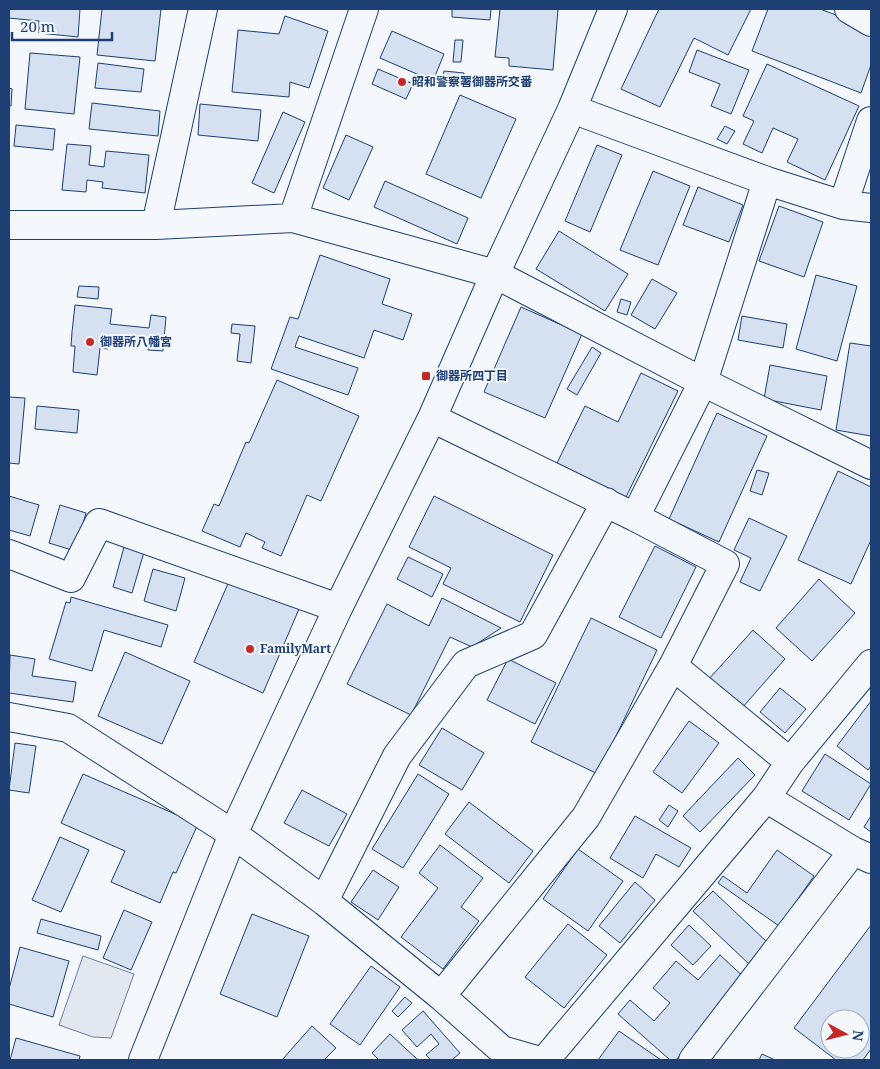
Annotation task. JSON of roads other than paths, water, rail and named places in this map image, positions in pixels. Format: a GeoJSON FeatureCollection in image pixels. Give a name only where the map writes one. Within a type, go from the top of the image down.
{"type":"FeatureCollection","features":[{"type":"Feature","properties":{"kind":"street"},"geometry":{"type":"LineString","coordinates":[[156,225],[203,9]]}},
{"type":"Feature","properties":{"kind":"street"},"geometry":{"type":"LineString","coordinates":[[293,218],[364,9]]}},
{"type":"Feature","properties":{"kind":"street"},"geometry":{"type":"LineString","coordinates":[[143,1060],[233,834],[338,608],[432,418],[495,274],[572,109],[612,9]]}},
{"type":"Feature","properties":{"kind":"street"},"geometry":{"type":"LineString","coordinates":[[849,9],[871,22]]}},
{"type":"Feature","properties":{"kind":"street"},"geometry":{"type":"LineString","coordinates":[[572,109],[768,181],[843,205],[871,208]]}},
{"type":"Feature","properties":{"kind":"street"},"geometry":{"type":"LineString","coordinates":[[843,205],[871,121]]}},
{"type":"Feature","properties":{"kind":"street"},"geometry":{"type":"LineString","coordinates":[[635,517],[703,382],[768,181]]}},
{"type":"Feature","properties":{"kind":"street"},"geometry":{"type":"LineString","coordinates":[[9,225],[156,225],[293,218],[495,274],[703,382],[871,465]]}},
{"type":"Feature","properties":{"kind":"street"},"geometry":{"type":"LineString","coordinates":[[432,418],[606,502],[726,564],[673,666],[586,817],[441,996]]}},
{"type":"Feature","properties":{"kind":"street"},"geometry":{"type":"LineString","coordinates":[[324,901],[397,756],[466,664],[533,635],[606,502]]}},
{"type":"Feature","properties":{"kind":"street"},"geometry":{"type":"LineString","coordinates":[[9,554],[71,578],[99,523],[338,608]]}},
{"type":"Feature","properties":{"kind":"street"},"geometry":{"type":"LineString","coordinates":[[545,1060],[766,798],[790,762],[871,664]]}},
{"type":"Feature","properties":{"kind":"street"},"geometry":{"type":"LineString","coordinates":[[673,666],[790,762]]}},
{"type":"Feature","properties":{"kind":"street"},"geometry":{"type":"LineString","coordinates":[[9,717],[68,728],[233,834],[324,901],[441,996],[497,1055],[536,1060]]}},
{"type":"Feature","properties":{"kind":"street"},"geometry":{"type":"LineString","coordinates":[[693,1060],[862,855],[766,798]]}},
{"type":"Feature","properties":{"kind":"place","name":"昭和警察署御器所交番"},"geometry":{"type":"Point","coordinates":[402,82]}},
{"type":"Feature","properties":{"kind":"place","name":"御器所八幡宮"},"geometry":{"type":"Point","coordinates":[90,342]}},
{"type":"Feature","properties":{"kind":"place","name":"御器所四丁目"},"geometry":{"type":"Point","coordinates":[426,376]}},
{"type":"Feature","properties":{"kind":"place","name":"FamilyMart"},"geometry":{"type":"Point","coordinates":[250,649]}}]}
